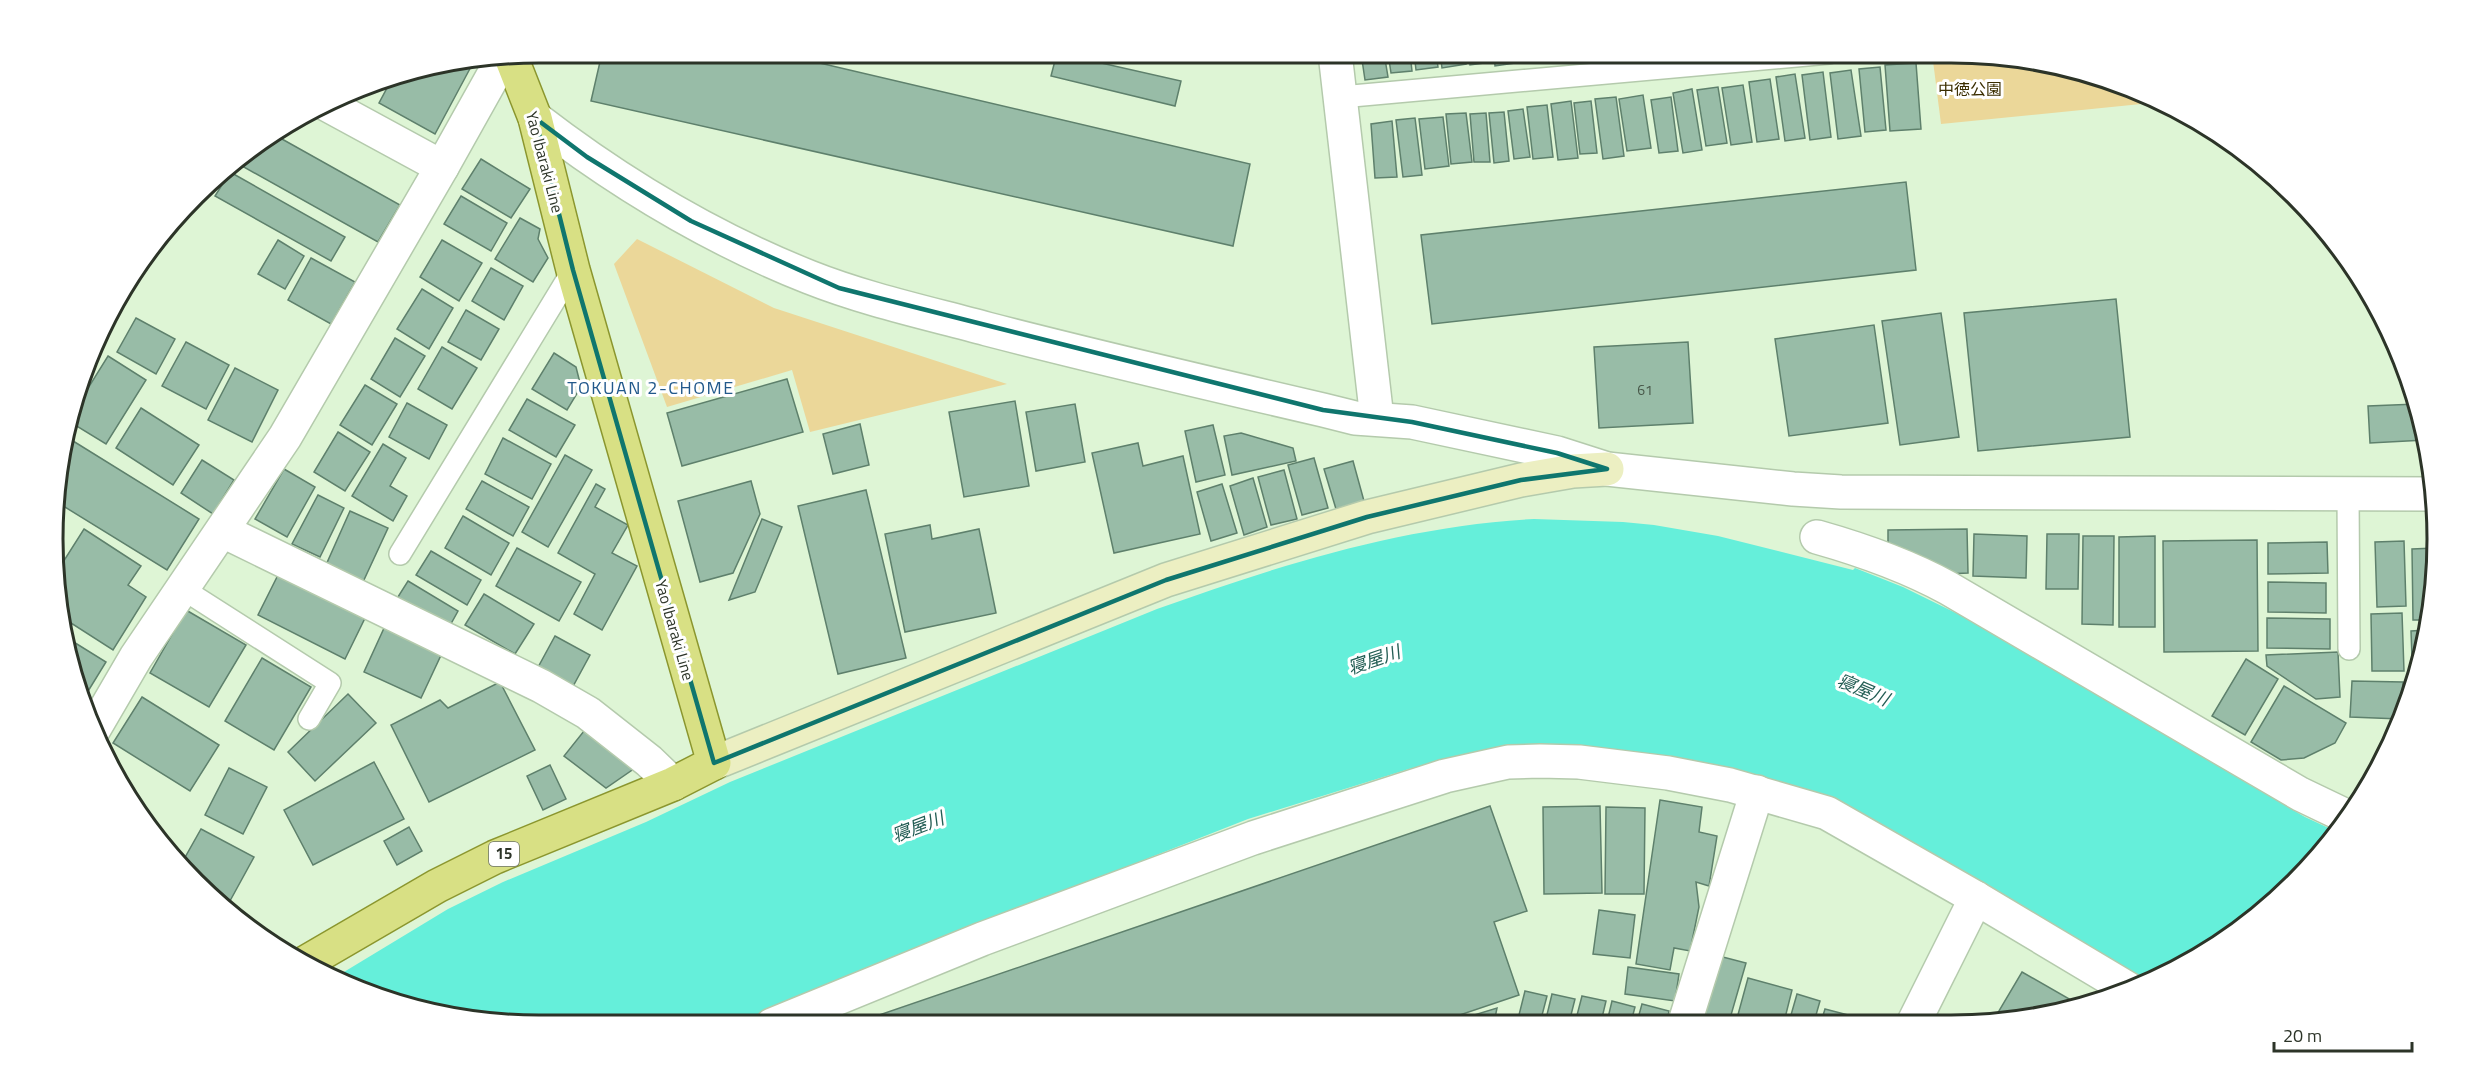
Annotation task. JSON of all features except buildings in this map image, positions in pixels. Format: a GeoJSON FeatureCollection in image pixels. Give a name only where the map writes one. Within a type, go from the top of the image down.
{"type":"FeatureCollection","features":[{"type":"Feature","properties":{"kind":"main road","name":"Yao Ibaraki Line"},"geometry":{"type":"LineString","coordinates":[[515,64],[535,118],[573,270],[714,763]]}},
{"type":"Feature","properties":{"kind":"main road","name":"15"},"geometry":{"type":"LineString","coordinates":[[313,958],[437,886],[495,857],[673,784],[714,763]]}},
{"type":"Feature","properties":{"kind":"street"},"geometry":{"type":"LineString","coordinates":[[1336,63],[1377,419]]}},
{"type":"Feature","properties":{"kind":"street"},"geometry":{"type":"LineString","coordinates":[[99,721],[136,657],[285,437],[442,168],[499,65]]}},
{"type":"Feature","properties":{"kind":"street"},"geometry":{"type":"LineString","coordinates":[[335,109],[442,168]]}},
{"type":"Feature","properties":{"kind":"street"},"geometry":{"type":"LineString","coordinates":[[535,118],[587,157],[692,221],[783,266],[838,288],[1027,339],[1355,418],[1413,422],[1530,446],[1607,469]]}},
{"type":"Feature","properties":{"kind":"street"},"geometry":{"type":"LineString","coordinates":[[714,763],[1166,580],[1377,515],[1521,480],[1573,471],[1607,469],[1841,492],[2425,494]]}},
{"type":"Feature","properties":{"kind":"street"},"geometry":{"type":"LineString","coordinates":[[223,531],[540,686],[588,713],[649,761],[673,784]]}},
{"type":"Feature","properties":{"kind":"street"},"geometry":{"type":"LineString","coordinates":[[1817,537],[1915,570],[2281,784],[2340,813]]}},
{"type":"Feature","properties":{"kind":"street"},"geometry":{"type":"LineString","coordinates":[[796,1015],[982,939],[1253,838],[1445,776],[1508,762],[1579,762],[1668,773],[1757,792],[1827,813],[2120,984]]}},
{"type":"Feature","properties":{"kind":"street"},"geometry":{"type":"LineString","coordinates":[[1687,1015],[1757,792]]}},
{"type":"Feature","properties":{"kind":"street"},"geometry":{"type":"LineString","coordinates":[[1918,1015],[1976,898]]}},
{"type":"Feature","properties":{"kind":"lane"},"geometry":{"type":"LineString","coordinates":[[1341,97],[1710,63]]}},
{"type":"Feature","properties":{"kind":"lane"},"geometry":{"type":"LineString","coordinates":[[400,554],[573,270]]}},
{"type":"Feature","properties":{"kind":"lane"},"geometry":{"type":"LineString","coordinates":[[2348,493],[2349,649]]}},
{"type":"Feature","properties":{"kind":"lane"},"geometry":{"type":"LineString","coordinates":[[183,589],[330,683],[309,719]]}},
{"type":"Feature","properties":{"kind":"highlighted area"},"geometry":{"type":"Polygon","coordinates":[[[535,118],[587,157],[691,221],[839,288],[1323,410],[1412,422],[1557,453],[1607,469],[1521,480],[1367,517],[1166,580],[714,763],[573,270],[535,118]]]}},
{"type":"Feature","properties":{"kind":"green space","name":"中徳公園"},"geometry":{"type":"Polygon","coordinates":[[[1933,63],[1982,64],[2044,72],[2104,88],[2144,104],[1941,124],[1933,63]]]}},
{"type":"Feature","properties":{"kind":"green space"},"geometry":{"type":"Polygon","coordinates":[[[637,239],[774,308],[1007,384],[810,432],[792,370],[667,407],[614,264],[637,239]]]}},
{"type":"Feature","properties":{"kind":"water","name":"寝屋川"},"geometry":{"type":"Polygon","coordinates":[[[1534,519],[1654,525],[1718,536],[1853,570],[1855,568],[1903,587],[1958,614],[2305,817],[2329,828],[2288,876],[2241,917],[2189,951],[2137,977],[1995,892],[1822,795],[1770,779],[1696,761],[1580,747],[1506,748],[1464,755],[1409,769],[1248,819],[841,979],[756,1015],[539,1015],[477,1011],[416,999],[343,973],[448,909],[503,882],[646,822],[730,782],[1157,609],[1249,577],[1343,550],[1437,530],[1534,519]]]}},
{"type":"Feature","properties":{"kind":"district","name":"TOKUAN 2-CHOME"},"geometry":{"type":"Point","coordinates":[651,388]}}]}
